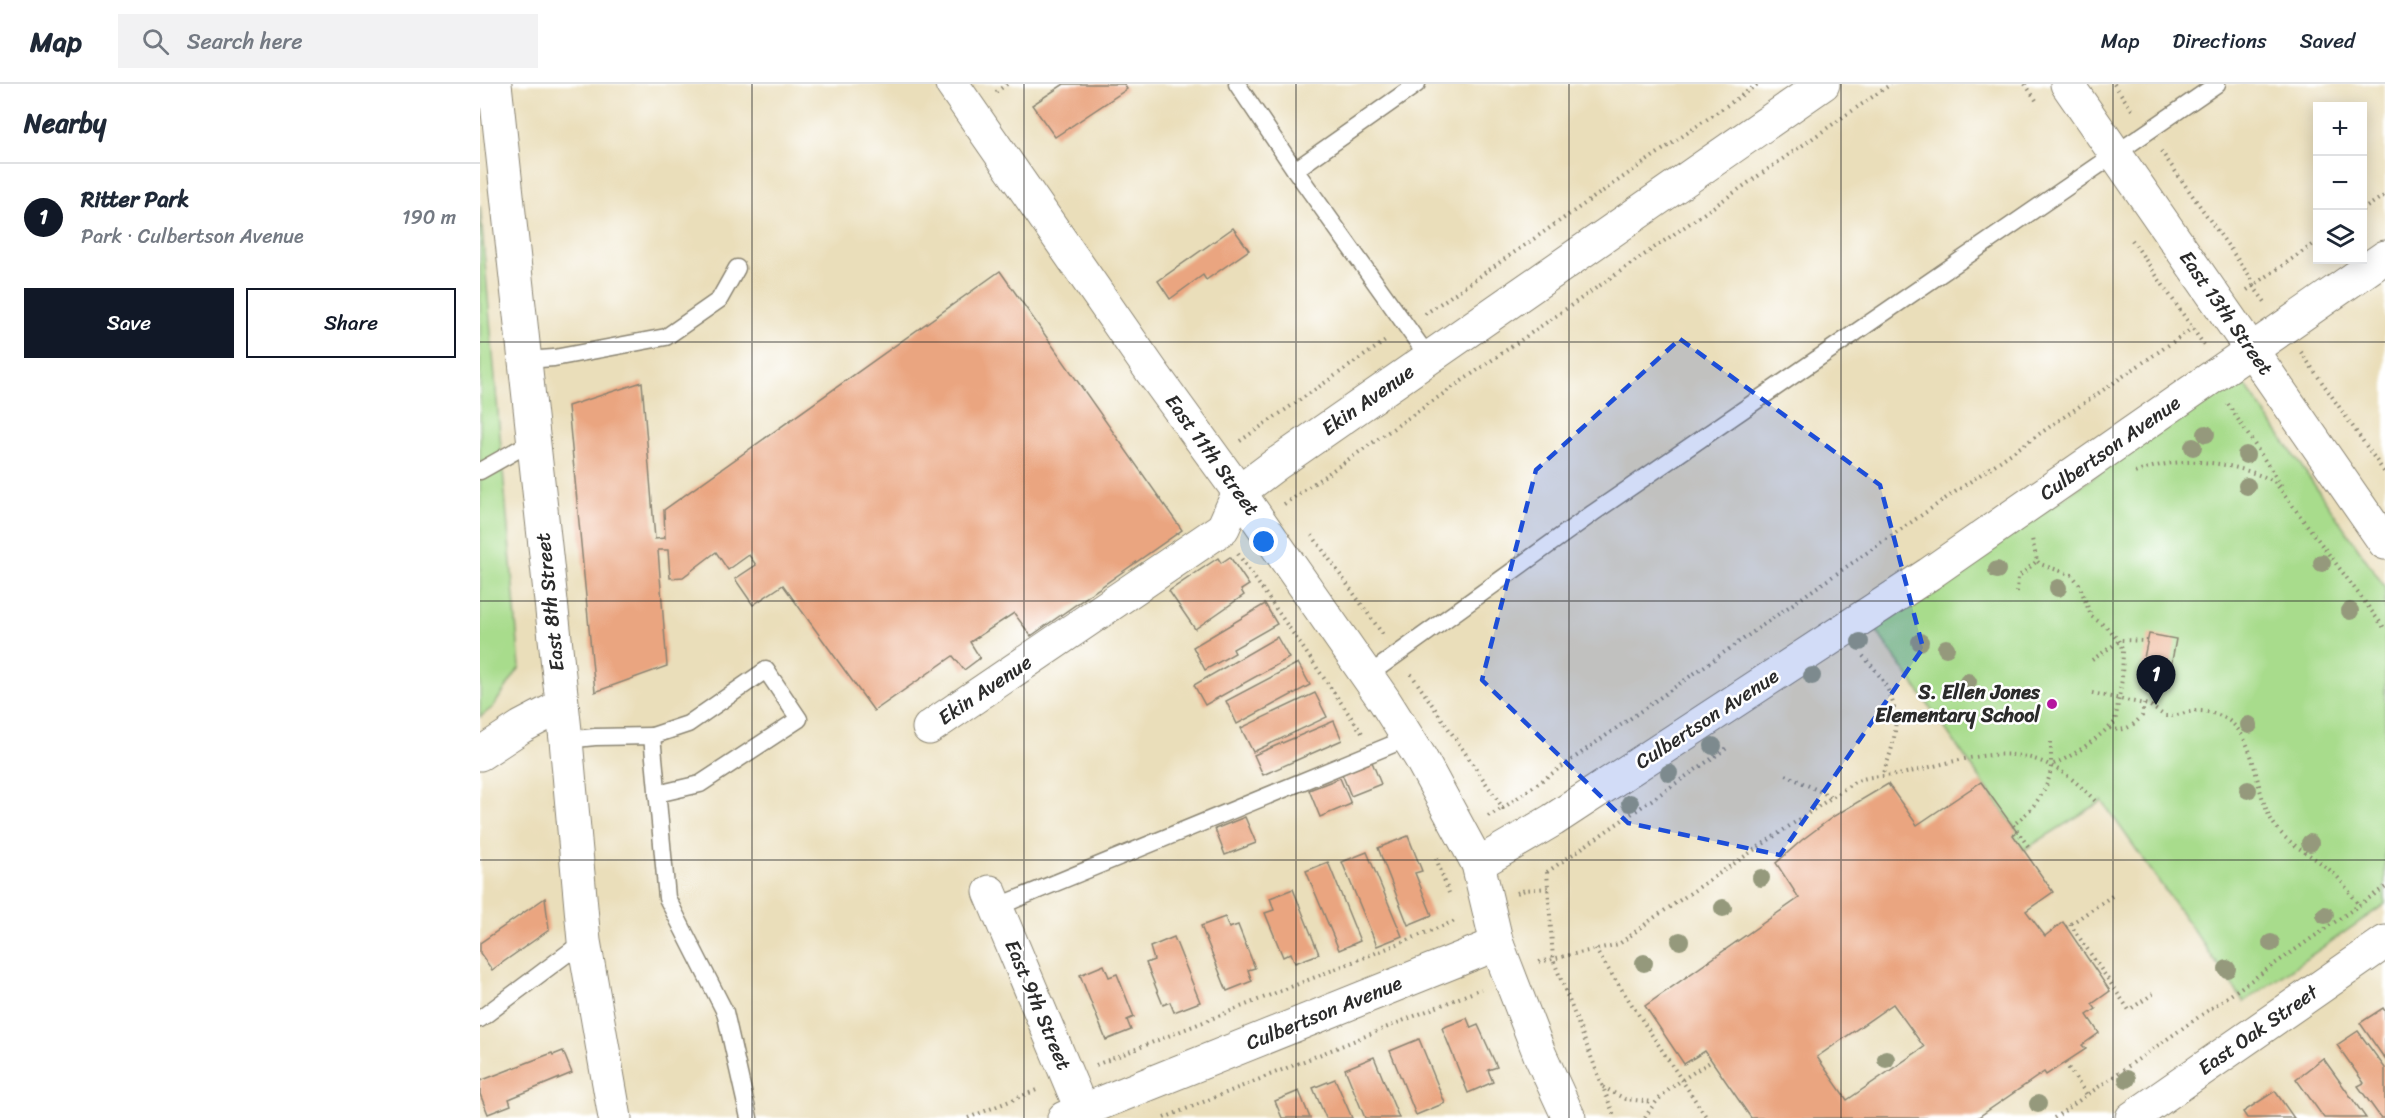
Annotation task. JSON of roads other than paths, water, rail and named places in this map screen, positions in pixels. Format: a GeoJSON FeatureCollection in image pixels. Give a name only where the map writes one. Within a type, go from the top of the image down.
{"type":"FeatureCollection","features":[{"type":"Feature","properties":{"kind":"street","name":"Ekin Avenue"},"geometry":{"type":"LineString","coordinates":[[929,728],[1223,528],[1239,492],[1265,473],[1823,84]]}},
{"type":"Feature","properties":{"kind":"street","name":"East 13th Street"},"geometry":{"type":"LineString","coordinates":[[2067,84],[2385,543]]}},
{"type":"Feature","properties":{"kind":"street","name":"East 11th Street"},"geometry":{"type":"LineString","coordinates":[[960,87],[1152,372],[1367,676],[1408,738],[1478,864]]}},
{"type":"Feature","properties":{"kind":"street","name":"East 8th Street"},"geometry":{"type":"LineString","coordinates":[[491,109],[525,360],[566,740],[584,941],[615,1118]]}},
{"type":"Feature","properties":{"kind":"street","name":"Culbertson Avenue"},"geometry":{"type":"LineString","coordinates":[[1478,864],[1563,813],[1929,574],[2385,257]]}},
{"type":"Feature","properties":{"kind":"street"},"geometry":{"type":"LineString","coordinates":[[480,754],[521,727],[561,706]]}},
{"type":"Feature","properties":{"kind":"street"},"geometry":{"type":"LineString","coordinates":[[1478,864],[1503,959],[1540,1055],[1569,1118]]}},
{"type":"Feature","properties":{"kind":"street","name":"East 9th Street"},"geometry":{"type":"LineString","coordinates":[[994,900],[1068,1077],[1077,1116]]}},
{"type":"Feature","properties":{"kind":"street","name":"East Oak Street"},"geometry":{"type":"LineString","coordinates":[[2132,1118],[2385,942]]}},
{"type":"Feature","properties":{"kind":"street","name":"Culbertson Avenue"},"geometry":{"type":"LineString","coordinates":[[1077,1116],[1503,959]]}},
{"type":"Feature","properties":{"kind":"lane"},"geometry":{"type":"LineString","coordinates":[[1237,84],[1294,170],[1429,358]]}},
{"type":"Feature","properties":{"kind":"lane"},"geometry":{"type":"LineString","coordinates":[[1294,170],[1417,84]]}},
{"type":"Feature","properties":{"kind":"lane"},"geometry":{"type":"LineString","coordinates":[[1367,676],[1593,513],[2217,84]]}},
{"type":"Feature","properties":{"kind":"lane"},"geometry":{"type":"LineString","coordinates":[[525,360],[554,358],[666,338],[719,300],[737,268]]}},
{"type":"Feature","properties":{"kind":"lane"},"geometry":{"type":"LineString","coordinates":[[480,471],[533,441]]}},
{"type":"Feature","properties":{"kind":"lane"},"geometry":{"type":"LineString","coordinates":[[566,740],[651,736],[688,724],[766,670],[799,719],[700,784],[657,794]]}},
{"type":"Feature","properties":{"kind":"lane"},"geometry":{"type":"LineString","coordinates":[[651,736],[668,898],[725,1012],[749,1118]]}},
{"type":"Feature","properties":{"kind":"lane"},"geometry":{"type":"LineString","coordinates":[[994,900],[1408,738]]}},
{"type":"Feature","properties":{"kind":"lane"},"geometry":{"type":"LineString","coordinates":[[480,1019],[584,941]]}},
{"type":"Feature","properties":{"kind":"place","name":"S. Ellen Jones Elementary School"},"geometry":{"type":"Point","coordinates":[2052,704]}},
{"type":"Feature","properties":{"kind":"place","name":"Ritter Park"},"geometry":{"type":"Point","coordinates":[2156,705]}}]}
